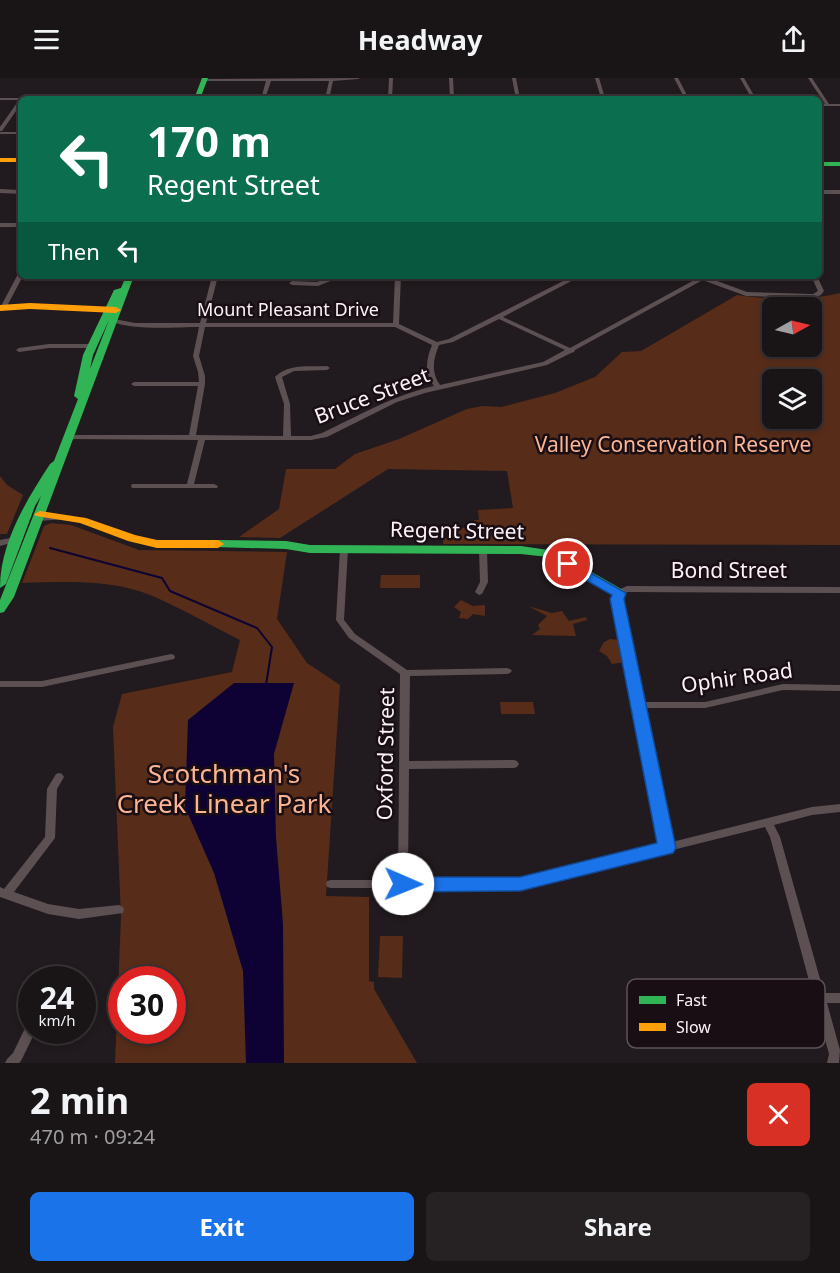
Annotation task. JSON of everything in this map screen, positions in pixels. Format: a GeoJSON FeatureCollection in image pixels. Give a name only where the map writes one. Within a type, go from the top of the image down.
{"type":"FeatureCollection","features":[{"type":"Feature","properties":{"kind":"main road"},"geometry":{"type":"LineString","coordinates":[[198,96],[205,79]]}},
{"type":"Feature","properties":{"kind":"main road"},"geometry":{"type":"LineString","coordinates":[[0,160],[18,160]]}},
{"type":"Feature","properties":{"kind":"main road"},"geometry":{"type":"LineString","coordinates":[[822,163],[840,162]]}},
{"type":"Feature","properties":{"kind":"main road"},"geometry":{"type":"LineString","coordinates":[[0,609],[8,597],[45,476],[60,458],[79,407],[88,390],[98,346],[128,279]]}},
{"type":"Feature","properties":{"kind":"main road"},"geometry":{"type":"LineString","coordinates":[[4,308],[74,310],[102,304],[110,316]]}},
{"type":"Feature","properties":{"kind":"main road"},"geometry":{"type":"LineString","coordinates":[[74,310],[92,318],[110,316]]}},
{"type":"Feature","properties":{"kind":"main road"},"geometry":{"type":"LineString","coordinates":[[0,585],[14,543],[32,517]]}},
{"type":"Feature","properties":{"kind":"main road","name":"Regent Street"},"geometry":{"type":"LineString","coordinates":[[32,517],[82,519],[132,538],[157,544],[286,544],[310,549],[521,550],[551,554],[619,593]]}},
{"type":"Feature","properties":{"kind":"main road"},"geometry":{"type":"LineString","coordinates":[[619,593],[617,599],[667,848]]}},
{"type":"Feature","properties":{"kind":"street"},"geometry":{"type":"LineString","coordinates":[[205,79],[331,80],[358,78]]}},
{"type":"Feature","properties":{"kind":"street"},"geometry":{"type":"LineString","coordinates":[[390,96],[391,78]]}},
{"type":"Feature","properties":{"kind":"street"},"geometry":{"type":"LineString","coordinates":[[451,78],[452,96]]}},
{"type":"Feature","properties":{"kind":"street"},"geometry":{"type":"LineString","coordinates":[[514,78],[517,96]]}},
{"type":"Feature","properties":{"kind":"street"},"geometry":{"type":"LineString","coordinates":[[597,78],[602,96]]}},
{"type":"Feature","properties":{"kind":"street"},"geometry":{"type":"LineString","coordinates":[[742,78],[752,96]]}},
{"type":"Feature","properties":{"kind":"street"},"geometry":{"type":"LineString","coordinates":[[810,78],[828,105]]}},
{"type":"Feature","properties":{"kind":"street"},"geometry":{"type":"LineString","coordinates":[[678,79],[686,96]]}},
{"type":"Feature","properties":{"kind":"street"},"geometry":{"type":"LineString","coordinates":[[264,96],[268,80]]}},
{"type":"Feature","properties":{"kind":"street"},"geometry":{"type":"LineString","coordinates":[[328,96],[331,80]]}},
{"type":"Feature","properties":{"kind":"street"},"geometry":{"type":"LineString","coordinates":[[0,99],[18,100]]}},
{"type":"Feature","properties":{"kind":"street"},"geometry":{"type":"LineString","coordinates":[[18,104],[0,131],[18,133]]}},
{"type":"Feature","properties":{"kind":"street"},"geometry":{"type":"LineString","coordinates":[[822,105],[840,105]]}},
{"type":"Feature","properties":{"kind":"street"},"geometry":{"type":"LineString","coordinates":[[0,191],[18,192]]}},
{"type":"Feature","properties":{"kind":"street"},"geometry":{"type":"LineString","coordinates":[[822,192],[840,192]]}},
{"type":"Feature","properties":{"kind":"street"},"geometry":{"type":"LineString","coordinates":[[0,225],[18,225]]}},
{"type":"Feature","properties":{"kind":"street"},"geometry":{"type":"LineString","coordinates":[[4,308],[18,279]]}},
{"type":"Feature","properties":{"kind":"street"},"geometry":{"type":"LineString","coordinates":[[192,437],[202,384],[202,369],[195,358],[214,279]]}},
{"type":"Feature","properties":{"kind":"street"},"geometry":{"type":"LineString","coordinates":[[292,283],[318,284],[332,279]]}},
{"type":"Feature","properties":{"kind":"street"},"geometry":{"type":"LineString","coordinates":[[396,325],[398,279]]}},
{"type":"Feature","properties":{"kind":"street"},"geometry":{"type":"LineString","coordinates":[[438,387],[429,369],[429,359],[436,344],[451,341],[572,279]]}},
{"type":"Feature","properties":{"kind":"street","name":"Bruce Street"},"geometry":{"type":"LineString","coordinates":[[68,437],[311,438],[324,435],[395,401],[438,387],[537,367],[572,351],[698,279]]}},
{"type":"Feature","properties":{"kind":"street"},"geometry":{"type":"LineString","coordinates":[[707,279],[746,294],[819,294],[821,291],[815,279]]}},
{"type":"Feature","properties":{"kind":"street","name":"Mount Pleasant Drive"},"geometry":{"type":"LineString","coordinates":[[110,316],[135,325],[396,325],[436,344]]}},
{"type":"Feature","properties":{"kind":"street"},"geometry":{"type":"LineString","coordinates":[[499,317],[572,351]]}},
{"type":"Feature","properties":{"kind":"street"},"geometry":{"type":"LineString","coordinates":[[19,350],[49,346],[98,346]]}},
{"type":"Feature","properties":{"kind":"street"},"geometry":{"type":"LineString","coordinates":[[287,438],[287,404],[278,377],[283,372],[291,370],[327,368]]}},
{"type":"Feature","properties":{"kind":"street"},"geometry":{"type":"LineString","coordinates":[[134,384],[202,384]]}},
{"type":"Feature","properties":{"kind":"street"},"geometry":{"type":"LineString","coordinates":[[190,486],[202,438]]}},
{"type":"Feature","properties":{"kind":"street"},"geometry":{"type":"LineString","coordinates":[[135,486],[214,486]]}},
{"type":"Feature","properties":{"kind":"street"},"geometry":{"type":"LineString","coordinates":[[0,544],[14,543]]}},
{"type":"Feature","properties":{"kind":"street","name":"Oxford Street"},"geometry":{"type":"LineString","coordinates":[[344,549],[340,620],[352,636],[405,673],[403,884]]}},
{"type":"Feature","properties":{"kind":"street"},"geometry":{"type":"LineString","coordinates":[[479,592],[484,582],[483,550]]}},
{"type":"Feature","properties":{"kind":"street","name":"Bond Street"},"geometry":{"type":"LineString","coordinates":[[619,593],[627,589],[840,590]]}},
{"type":"Feature","properties":{"kind":"street"},"geometry":{"type":"LineString","coordinates":[[0,684],[42,684],[171,657]]}},
{"type":"Feature","properties":{"kind":"street"},"geometry":{"type":"LineString","coordinates":[[405,673],[507,671]]}},
{"type":"Feature","properties":{"kind":"street","name":"Ophir Road"},"geometry":{"type":"LineString","coordinates":[[639,705],[705,705],[777,688],[840,688]]}},
{"type":"Feature","properties":{"kind":"street"},"geometry":{"type":"LineString","coordinates":[[405,765],[514,764]]}},
{"type":"Feature","properties":{"kind":"street"},"geometry":{"type":"LineString","coordinates":[[59,777],[52,789],[50,838],[3,893],[48,909],[80,914],[119,910]]}},
{"type":"Feature","properties":{"kind":"street"},"geometry":{"type":"LineString","coordinates":[[331,884],[520,884],[812,811],[840,808]]}},
{"type":"Feature","properties":{"kind":"street"},"geometry":{"type":"LineString","coordinates":[[768,823],[775,837],[814,979]]}},
{"type":"Feature","properties":{"kind":"street"},"geometry":{"type":"LineString","coordinates":[[825,1019],[835,1054],[833,1063]]}},
{"type":"Feature","properties":{"kind":"street"},"geometry":{"type":"LineString","coordinates":[[11,1063],[23,1044]]}},
{"type":"Feature","properties":{"kind":"green space","name":"Valley Conservation Reserve"},"geometry":{"type":"Polygon","coordinates":[[[840,293],[840,545],[443,544],[443,538],[457,537],[458,528],[474,528],[474,520],[479,520],[478,510],[513,508],[507,471],[388,469],[280,538],[239,537],[279,509],[286,469],[335,469],[355,454],[399,439],[467,409],[482,406],[501,407],[555,393],[595,377],[622,352],[641,351],[737,295],[762,298],[762,357],[822,357],[822,297],[815,297],[840,293]]]}},
{"type":"Feature","properties":{"kind":"green space"},"geometry":{"type":"Polygon","coordinates":[[[0,476],[7,485],[23,495],[7,534],[0,534],[0,476]]]}},
{"type":"Feature","properties":{"kind":"green space","name":"Scotchman's Creek Linear Park"},"geometry":{"type":"Polygon","coordinates":[[[51,523],[71,525],[139,550],[287,552],[277,619],[307,663],[340,685],[326,896],[369,897],[369,981],[374,982],[374,989],[417,1063],[115,1063],[116,1044],[186,1044],[186,966],[119,966],[121,917],[113,727],[122,694],[232,672],[240,640],[173,605],[135,590],[87,583],[22,583],[44,526],[51,523]]]}},
{"type":"Feature","properties":{"kind":"green space"},"geometry":{"type":"Polygon","coordinates":[[[381,575],[420,575],[420,588],[380,588],[381,575]]]}},
{"type":"Feature","properties":{"kind":"green space"},"geometry":{"type":"Polygon","coordinates":[[[461,600],[473,606],[485,605],[485,616],[473,614],[468,619],[459,618],[461,612],[454,607],[461,600]]]}},
{"type":"Feature","properties":{"kind":"green space"},"geometry":{"type":"Polygon","coordinates":[[[528,606],[552,613],[562,611],[569,621],[586,617],[587,620],[573,624],[576,636],[532,635],[540,629],[538,625],[547,616],[528,606]]]}},
{"type":"Feature","properties":{"kind":"green space"},"geometry":{"type":"Polygon","coordinates":[[[610,639],[621,640],[625,662],[612,664],[607,656],[599,651],[604,642],[610,639]]]}},
{"type":"Feature","properties":{"kind":"green space"},"geometry":{"type":"Polygon","coordinates":[[[500,702],[533,702],[535,714],[501,714],[500,702]]]}},
{"type":"Feature","properties":{"kind":"green space"},"geometry":{"type":"Polygon","coordinates":[[[380,936],[403,936],[402,978],[378,977],[380,936]]]}},
{"type":"Feature","properties":{"kind":"shaded area"},"geometry":{"type":"Polygon","coordinates":[[[234,683],[294,683],[274,754],[276,837],[283,924],[284,1063],[246,1063],[243,971],[214,873],[185,807],[188,720],[234,683]]]}},
{"type":"Feature","properties":{"kind":"waterway"},"geometry":{"type":"LineString","coordinates":[[50,548],[162,578],[170,591],[257,628],[272,647],[266,685]]}},
{"type":"Feature","properties":{"kind":"traffic: fast"},"geometry":{"type":"LineString","coordinates":[[198,96],[205,78]]}},
{"type":"Feature","properties":{"kind":"traffic: fast"},"geometry":{"type":"LineString","coordinates":[[822,164],[840,164]]}},
{"type":"Feature","properties":{"kind":"traffic: fast"},"geometry":{"type":"LineString","coordinates":[[0,609],[8,597],[129,279]]}},
{"type":"Feature","properties":{"kind":"traffic: fast"},"geometry":{"type":"LineString","coordinates":[[79,396],[88,355],[118,290]]}},
{"type":"Feature","properties":{"kind":"traffic: fast"},"geometry":{"type":"LineString","coordinates":[[0,584],[29,506],[55,464]]}},
{"type":"Feature","properties":{"kind":"traffic: fast"},"geometry":{"type":"LineString","coordinates":[[218,544],[286,545],[310,549],[521,550],[551,554],[619,593],[617,599],[667,848]]}},
{"type":"Feature","properties":{"kind":"traffic: slow"},"geometry":{"type":"LineString","coordinates":[[0,160],[18,160]]}},
{"type":"Feature","properties":{"kind":"traffic: slow"},"geometry":{"type":"LineString","coordinates":[[0,308],[30,306],[116,310]]}},
{"type":"Feature","properties":{"kind":"traffic: slow"},"geometry":{"type":"LineString","coordinates":[[40,514],[82,520],[132,538],[157,544],[218,544]]}},
{"type":"Feature","properties":{"kind":"route"},"geometry":{"type":"LineString","coordinates":[[403,884],[520,884],[667,848],[617,599],[619,593],[568,564]]}}]}
